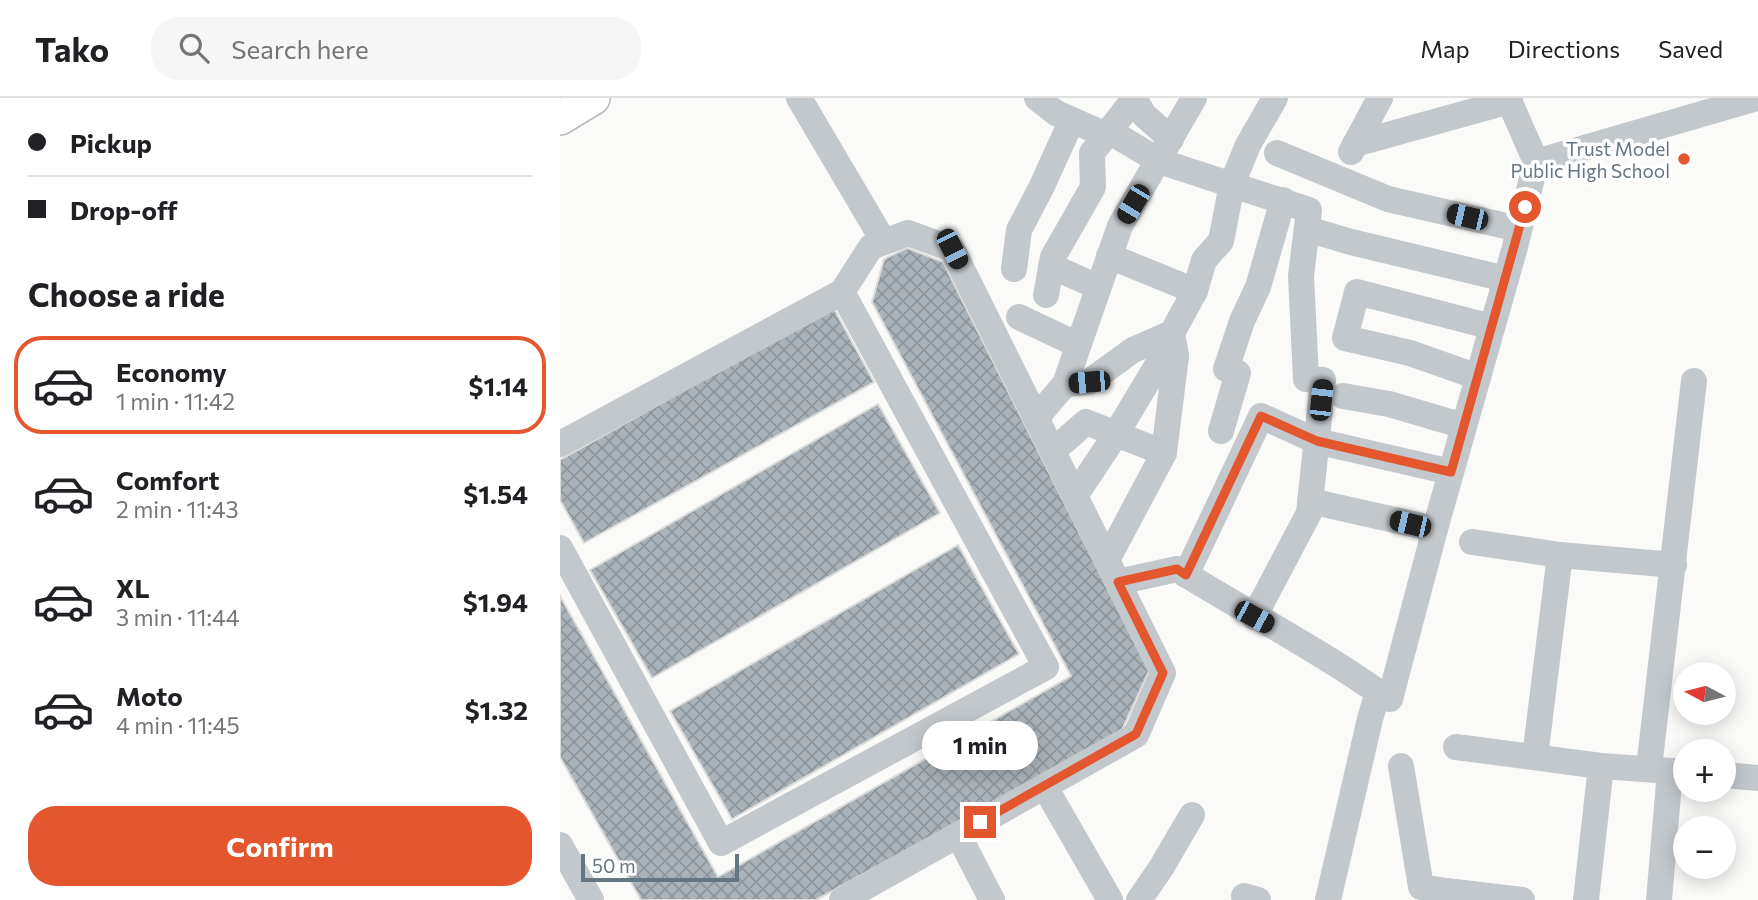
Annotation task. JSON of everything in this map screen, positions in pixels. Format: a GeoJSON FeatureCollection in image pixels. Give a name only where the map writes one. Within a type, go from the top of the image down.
{"type":"FeatureCollection","features":[{"type":"Feature","properties":{"kind":"main road"},"geometry":{"type":"LineString","coordinates":[[560,118],[593,98]]}},
{"type":"Feature","properties":{"kind":"street"},"geometry":{"type":"LineString","coordinates":[[799,98],[884,242]]}},
{"type":"Feature","properties":{"kind":"street"},"geometry":{"type":"LineString","coordinates":[[1037,98],[1056,113],[1098,132],[1109,131],[1165,150],[1232,184],[1309,210],[1301,276],[1306,379],[1323,380],[1309,513],[1254,617]]}},
{"type":"Feature","properties":{"kind":"street"},"geometry":{"type":"LineString","coordinates":[[1036,418],[1065,384],[1120,226],[1194,98]]}},
{"type":"Feature","properties":{"kind":"street"},"geometry":{"type":"LineString","coordinates":[[1112,571],[1164,453],[1174,344],[1204,260],[1221,242],[1232,184],[1248,145],[1275,98]]}},
{"type":"Feature","properties":{"kind":"street"},"geometry":{"type":"LineString","coordinates":[[1337,177],[1381,98]]}},
{"type":"Feature","properties":{"kind":"street"},"geometry":{"type":"LineString","coordinates":[[1535,162],[1757,98]]}},
{"type":"Feature","properties":{"kind":"street"},"geometry":{"type":"LineString","coordinates":[[1046,295],[1053,257],[1093,187],[1092,153],[1134,99],[1165,150]]}},
{"type":"Feature","properties":{"kind":"street"},"geometry":{"type":"LineString","coordinates":[[1112,571],[1177,569],[1254,617],[1334,661],[1390,699],[1520,229],[1535,162],[1509,100],[1355,144]]}},
{"type":"Feature","properties":{"kind":"street"},"geometry":{"type":"LineString","coordinates":[[1014,268],[1019,230],[1072,120]]}},
{"type":"Feature","properties":{"kind":"street"},"geometry":{"type":"LineString","coordinates":[[1277,153],[1388,199],[1520,229]]}},
{"type":"Feature","properties":{"kind":"street"},"geometry":{"type":"LineString","coordinates":[[1221,431],[1238,373],[1226,369],[1242,321],[1258,287],[1283,201]]}},
{"type":"Feature","properties":{"kind":"street"},"geometry":{"type":"LineString","coordinates":[[1307,229],[1506,279]]}},
{"type":"Feature","properties":{"kind":"street"},"geometry":{"type":"LineString","coordinates":[[560,444],[842,292],[871,247],[908,233],[952,249],[1163,673],[1136,734],[843,900]]}},
{"type":"Feature","properties":{"kind":"street"},"geometry":{"type":"LineString","coordinates":[[1109,256],[1195,291]]}},
{"type":"Feature","properties":{"kind":"street"},"geometry":{"type":"LineString","coordinates":[[1051,266],[1098,287]]}},
{"type":"Feature","properties":{"kind":"street"},"geometry":{"type":"LineString","coordinates":[[560,548],[721,843],[1046,667],[842,292]]}},
{"type":"Feature","properties":{"kind":"street"},"geometry":{"type":"LineString","coordinates":[[1478,377],[1410,353],[1345,338],[1357,292],[1492,327]]}},
{"type":"Feature","properties":{"kind":"street"},"geometry":{"type":"LineString","coordinates":[[1019,317],[1078,345]]}},
{"type":"Feature","properties":{"kind":"street"},"geometry":{"type":"LineString","coordinates":[[1065,384],[1089,382],[1133,350],[1174,344]]}},
{"type":"Feature","properties":{"kind":"street"},"geometry":{"type":"LineString","coordinates":[[1075,496],[1161,359],[1174,344]]}},
{"type":"Feature","properties":{"kind":"street"},"geometry":{"type":"LineString","coordinates":[[1659,900],[1668,770],[1674,565],[1694,381]]}},
{"type":"Feature","properties":{"kind":"street"},"geometry":{"type":"LineString","coordinates":[[1343,396],[1389,404],[1464,426]]}},
{"type":"Feature","properties":{"kind":"street"},"geometry":{"type":"LineString","coordinates":[[1186,575],[1261,416],[1317,441],[1451,472]]}},
{"type":"Feature","properties":{"kind":"street"},"geometry":{"type":"LineString","coordinates":[[1053,451],[1086,422],[1164,453]]}},
{"type":"Feature","properties":{"kind":"street"},"geometry":{"type":"LineString","coordinates":[[1310,501],[1435,529]]}},
{"type":"Feature","properties":{"kind":"street"},"geometry":{"type":"LineString","coordinates":[[1472,542],[1560,555],[1674,565]]}},
{"type":"Feature","properties":{"kind":"street"},"geometry":{"type":"LineString","coordinates":[[1535,757],[1560,555]]}},
{"type":"Feature","properties":{"kind":"street"},"geometry":{"type":"LineString","coordinates":[[1328,900],[1378,692]]}},
{"type":"Feature","properties":{"kind":"street"},"geometry":{"type":"LineString","coordinates":[[1456,747],[1601,765],[1668,770]]}},
{"type":"Feature","properties":{"kind":"street"},"geometry":{"type":"LineString","coordinates":[[1586,900],[1601,765]]}},
{"type":"Feature","properties":{"kind":"street"},"geometry":{"type":"LineString","coordinates":[[1401,766],[1421,887],[1446,896],[1522,900]]}},
{"type":"Feature","properties":{"kind":"street"},"geometry":{"type":"LineString","coordinates":[[1736,776],[1758,778]]}},
{"type":"Feature","properties":{"kind":"street"},"geometry":{"type":"LineString","coordinates":[[1049,794],[1110,900]]}},
{"type":"Feature","properties":{"kind":"street"},"geometry":{"type":"LineString","coordinates":[[1139,900],[1192,815]]}},
{"type":"Feature","properties":{"kind":"street"},"geometry":{"type":"LineString","coordinates":[[560,845],[591,900]]}},
{"type":"Feature","properties":{"kind":"street"},"geometry":{"type":"LineString","coordinates":[[964,846],[992,900]]}},
{"type":"Feature","properties":{"kind":"building"},"geometry":{"type":"Polygon","coordinates":[[[907,248],[943,262],[1149,671],[1121,732],[816,900],[641,900],[560,757],[560,596],[718,877],[1071,676],[872,302],[884,259],[907,248]]]}},
{"type":"Feature","properties":{"kind":"building"},"geometry":{"type":"Polygon","coordinates":[[[833,307],[874,382],[584,543],[560,500],[560,460],[833,307]]]}},
{"type":"Feature","properties":{"kind":"building"},"geometry":{"type":"Polygon","coordinates":[[[878,404],[940,513],[652,678],[590,570],[878,404]]]}},
{"type":"Feature","properties":{"kind":"building"},"geometry":{"type":"Polygon","coordinates":[[[958,545],[1019,654],[732,819],[670,711],[958,545]]]}},
{"type":"Feature","properties":{"kind":"place","name":"Trust Model Public High School"},"geometry":{"type":"Point","coordinates":[1684,159]}},
{"type":"Feature","properties":{"kind":"route"},"geometry":{"type":"LineString","coordinates":[[980,822],[1136,734],[1163,673],[1118,582],[1177,569],[1186,575],[1261,416],[1317,441],[1451,472],[1525,207]]}}]}
